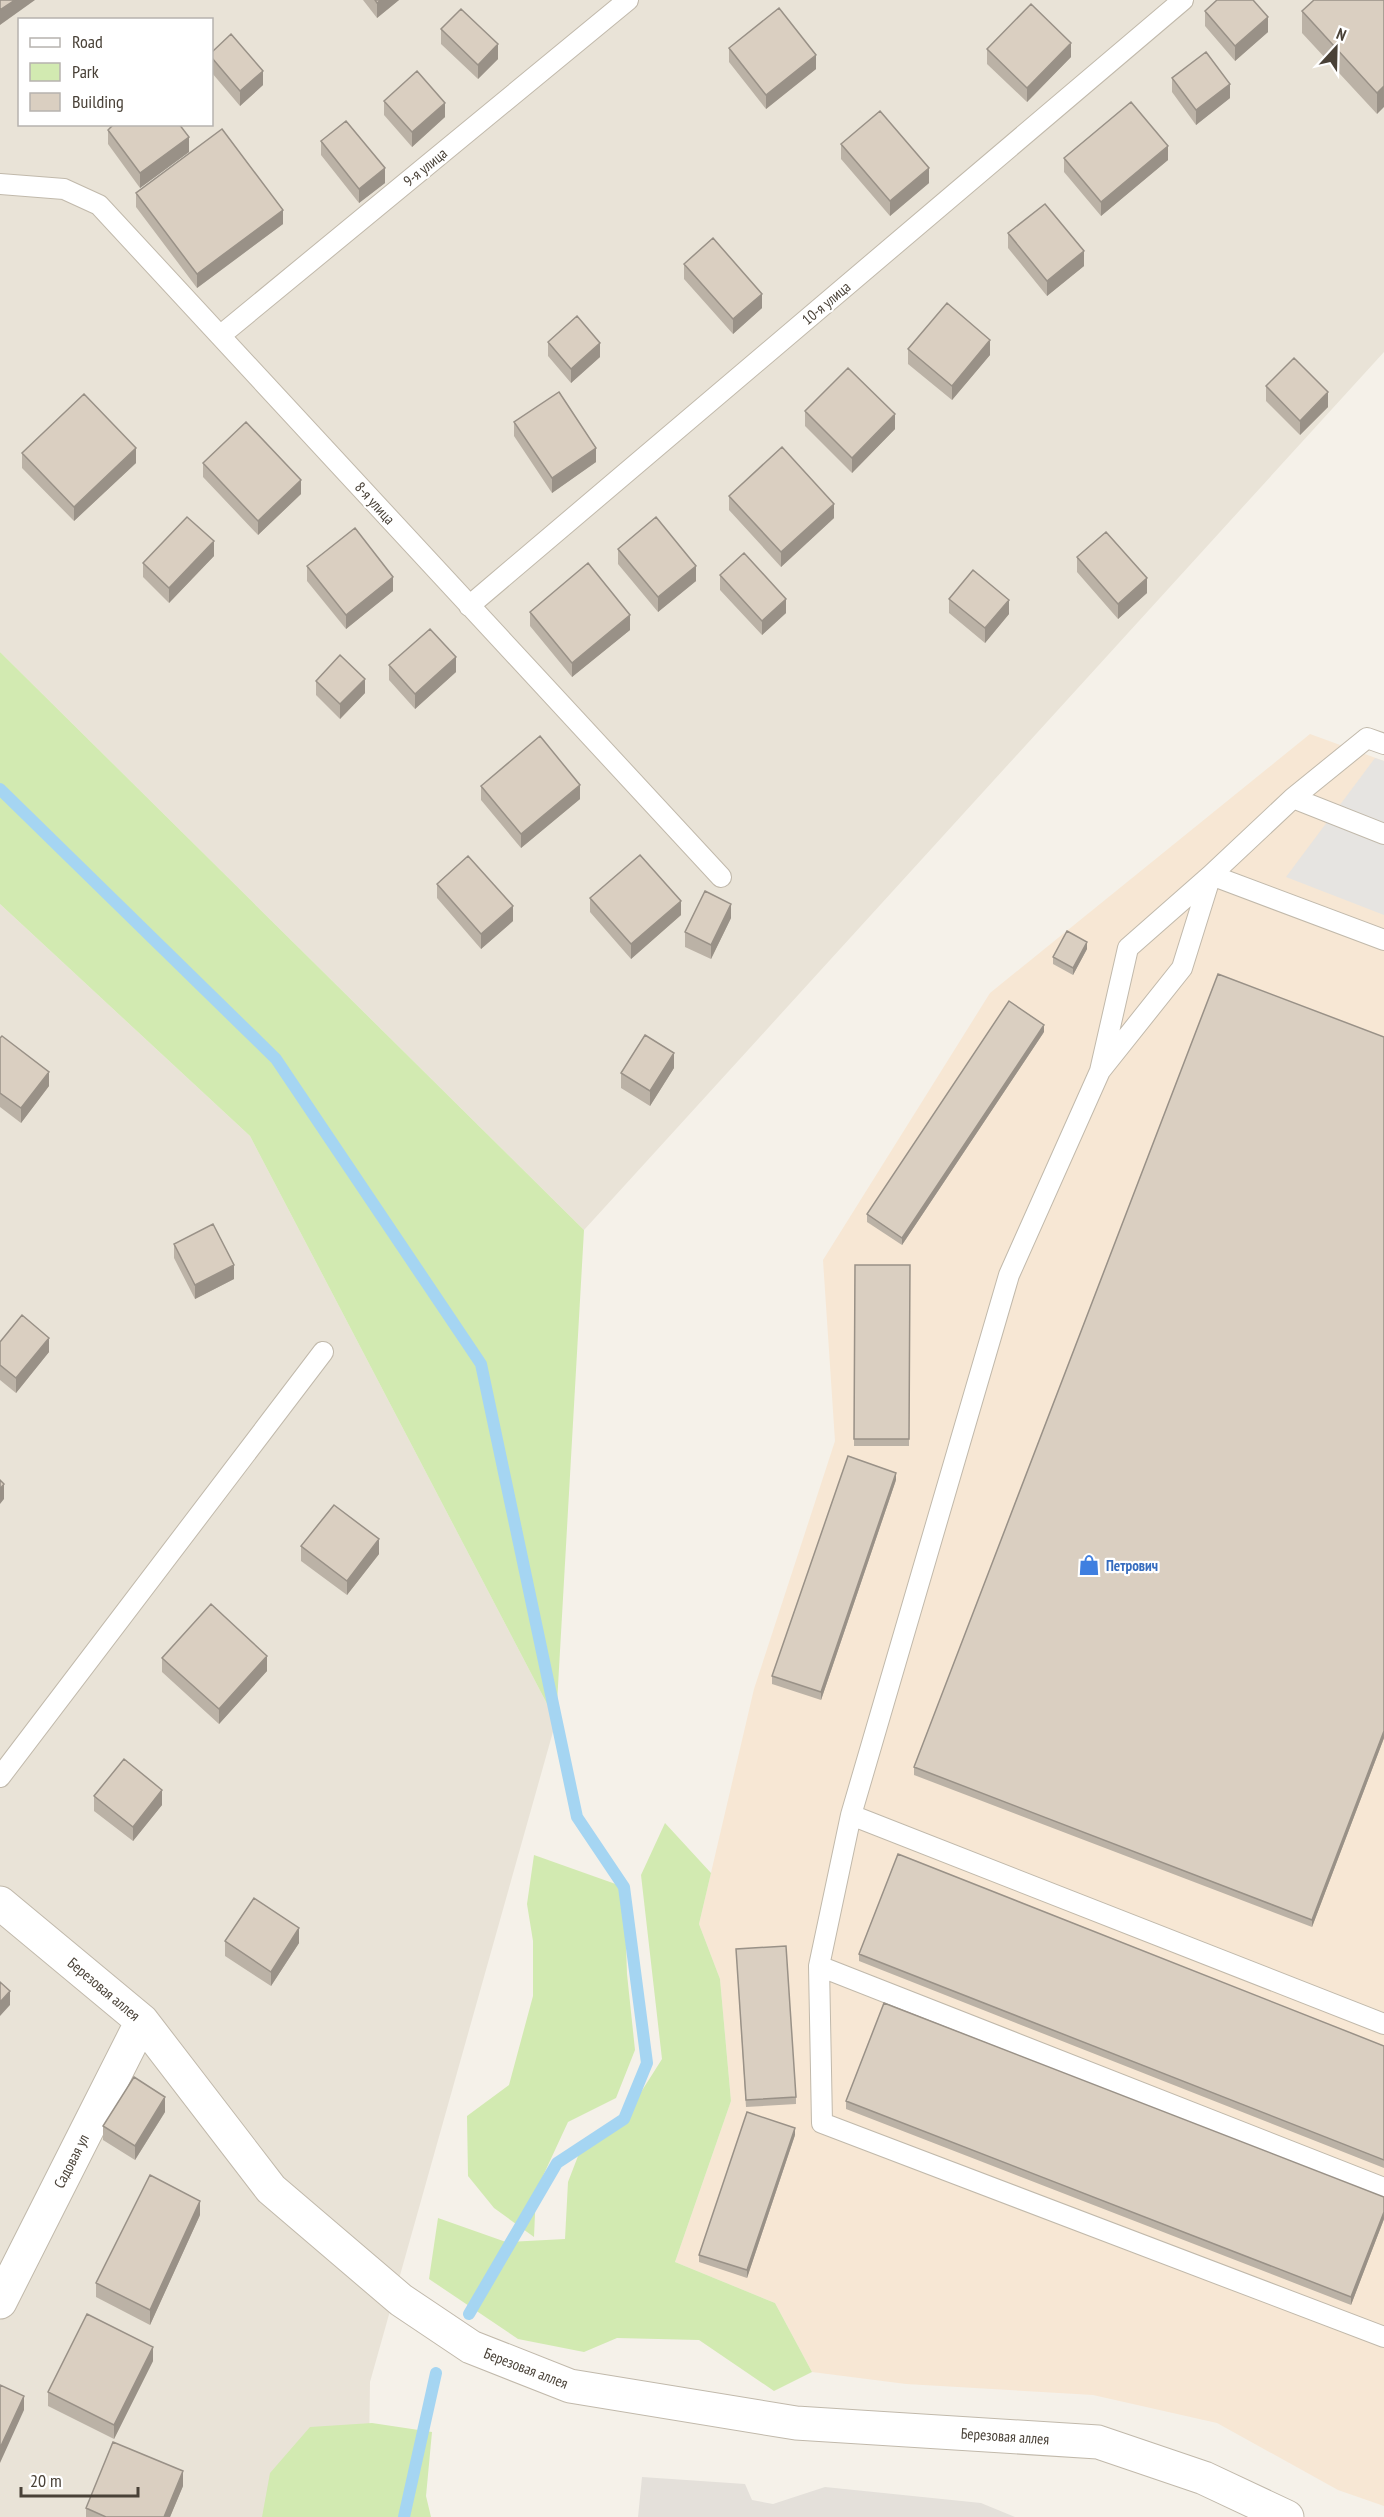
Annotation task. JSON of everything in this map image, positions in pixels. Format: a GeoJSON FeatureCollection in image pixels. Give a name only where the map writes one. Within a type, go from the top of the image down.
{"type":"FeatureCollection","features":[{"type":"Feature","properties":{"kind":"street","name":"Березовая аллея"},"geometry":{"type":"LineString","coordinates":[[0,1903],[142,2020],[271,2189],[401,2300],[471,2347],[570,2386],[796,2423],[1098,2442],[1204,2478],[1287,2517]]}},
{"type":"Feature","properties":{"kind":"street","name":"Садовая ул"},"geometry":{"type":"LineString","coordinates":[[0,2302],[142,2020]]}},
{"type":"Feature","properties":{"kind":"lane","name":"9-я улица"},"geometry":{"type":"LineString","coordinates":[[221,335],[628,0]]}},
{"type":"Feature","properties":{"kind":"lane","name":"10-я улица"},"geometry":{"type":"LineString","coordinates":[[469,606],[1183,0]]}},
{"type":"Feature","properties":{"kind":"lane","name":"8-я улица"},"geometry":{"type":"LineString","coordinates":[[0,184],[64,189],[99,205],[721,877]]}},
{"type":"Feature","properties":{"kind":"lane"},"geometry":{"type":"LineString","coordinates":[[1384,744],[1367,738],[1293,798],[1211,875],[1128,948],[1100,1071],[1009,1275],[851,1815],[819,1966],[822,2123],[1384,2337]]}},
{"type":"Feature","properties":{"kind":"lane"},"geometry":{"type":"LineString","coordinates":[[1293,798],[1384,834]]}},
{"type":"Feature","properties":{"kind":"lane"},"geometry":{"type":"LineString","coordinates":[[1211,875],[1384,940]]}},
{"type":"Feature","properties":{"kind":"lane"},"geometry":{"type":"LineString","coordinates":[[1100,1071],[1182,968],[1211,875]]}},
{"type":"Feature","properties":{"kind":"lane"},"geometry":{"type":"LineString","coordinates":[[0,1778],[323,1352]]}},
{"type":"Feature","properties":{"kind":"lane"},"geometry":{"type":"LineString","coordinates":[[851,1815],[1384,2024]]}},
{"type":"Feature","properties":{"kind":"lane"},"geometry":{"type":"LineString","coordinates":[[819,1966],[1384,2188]]}},
{"type":"Feature","properties":{"kind":"shaded area"},"geometry":{"type":"Polygon","coordinates":[[[0,0],[1384,0],[1384,352],[584,1230],[0,652],[0,0]]]}},
{"type":"Feature","properties":{"kind":"shaded area","name":"Петрович"},"geometry":{"type":"Polygon","coordinates":[[[1310,734],[1384,761],[1384,2506],[1338,2490],[1217,2423],[1093,2395],[906,2384],[812,2372],[775,2303],[675,2262],[731,2101],[720,1979],[699,1924],[754,1689],[835,1441],[823,1260],[990,993],[1310,734]]]}},
{"type":"Feature","properties":{"kind":"shaded area"},"geometry":{"type":"Polygon","coordinates":[[[1375,758],[1384,761],[1384,915],[1286,877],[1375,758]]]}},
{"type":"Feature","properties":{"kind":"shaded area"},"geometry":{"type":"Polygon","coordinates":[[[0,904],[250,1136],[556,1721],[370,2382],[368,2517],[0,2517],[0,904]]]}},
{"type":"Feature","properties":{"kind":"shaded area"},"geometry":{"type":"Polygon","coordinates":[[[642,2477],[745,2484],[752,2500],[773,2504],[825,2487],[981,2503],[1015,2517],[638,2517],[642,2477]]]}},
{"type":"Feature","properties":{"kind":"green space"},"geometry":{"type":"Polygon","coordinates":[[[0,652],[584,1230],[556,1721],[250,1136],[0,904],[0,652]]]}},
{"type":"Feature","properties":{"kind":"green space"},"geometry":{"type":"Polygon","coordinates":[[[665,1823],[711,1873],[699,1924],[720,1979],[731,2101],[675,2262],[775,2303],[812,2372],[774,2391],[699,2340],[617,2338],[584,2352],[518,2339],[429,2279],[438,2218],[506,2242],[565,2239],[568,2182],[585,2138],[624,2119],[662,2059],[641,1875],[665,1823]]]}},
{"type":"Feature","properties":{"kind":"green space"},"geometry":{"type":"Polygon","coordinates":[[[534,1855],[624,1887],[627,1974],[635,2050],[616,2098],[568,2122],[536,2191],[534,2237],[494,2208],[468,2176],[467,2116],[509,2085],[533,1996],[533,1941],[527,1904],[534,1855]]]}},
{"type":"Feature","properties":{"kind":"green space"},"geometry":{"type":"Polygon","coordinates":[[[372,2423],[432,2432],[426,2496],[431,2517],[262,2517],[270,2473],[310,2427],[372,2423]]]}},
{"type":"Feature","properties":{"kind":"building"},"geometry":{"type":"Polygon","coordinates":[[[0,0],[15,0],[0,10],[0,0]]]}},
{"type":"Feature","properties":{"kind":"building"},"geometry":{"type":"Polygon","coordinates":[[[1217,0],[1253,0],[1268,17],[1235,46],[1205,11],[1217,0]]]}},
{"type":"Feature","properties":{"kind":"building"},"geometry":{"type":"Polygon","coordinates":[[[1314,0],[1384,0],[1384,86],[1377,93],[1302,11],[1314,0]]]}},
{"type":"Feature","properties":{"kind":"building"},"geometry":{"type":"Polygon","coordinates":[[[1031,4],[1071,43],[1027,88],[987,49],[1031,4]]]}},
{"type":"Feature","properties":{"kind":"building"},"geometry":{"type":"Polygon","coordinates":[[[779,8],[816,55],[766,95],[729,48],[779,8]]]}},
{"type":"Feature","properties":{"kind":"building"},"geometry":{"type":"Polygon","coordinates":[[[461,9],[498,44],[478,65],[441,29],[461,9]]]}},
{"type":"Feature","properties":{"kind":"building"},"geometry":{"type":"Polygon","coordinates":[[[231,34],[263,71],[240,91],[213,59],[213,51],[231,34]]]}},
{"type":"Feature","properties":{"kind":"building"},"geometry":{"type":"Polygon","coordinates":[[[1206,52],[1230,84],[1196,110],[1172,78],[1206,52]]]}},
{"type":"Feature","properties":{"kind":"building"},"geometry":{"type":"Polygon","coordinates":[[[417,71],[445,103],[412,132],[384,101],[417,71]]]}},
{"type":"Feature","properties":{"kind":"building"},"geometry":{"type":"Polygon","coordinates":[[[1131,102],[1168,146],[1101,202],[1064,158],[1131,102]]]}},
{"type":"Feature","properties":{"kind":"building"},"geometry":{"type":"Polygon","coordinates":[[[880,111],[929,168],[890,201],[841,144],[880,111]]]}},
{"type":"Feature","properties":{"kind":"building"},"geometry":{"type":"Polygon","coordinates":[[[346,121],[385,168],[359,189],[321,141],[346,121]]]}},
{"type":"Feature","properties":{"kind":"building"},"geometry":{"type":"Polygon","coordinates":[[[112,126],[181,126],[189,137],[140,173],[108,130],[112,126]]]}},
{"type":"Feature","properties":{"kind":"building"},"geometry":{"type":"Polygon","coordinates":[[[222,129],[283,210],[197,274],[136,193],[222,129]]]}},
{"type":"Feature","properties":{"kind":"building"},"geometry":{"type":"Polygon","coordinates":[[[1045,204],[1084,251],[1047,281],[1008,233],[1045,204]]]}},
{"type":"Feature","properties":{"kind":"building"},"geometry":{"type":"Polygon","coordinates":[[[713,238],[762,294],[733,319],[684,264],[713,238]]]}},
{"type":"Feature","properties":{"kind":"building"},"geometry":{"type":"Polygon","coordinates":[[[947,303],[990,340],[952,386],[908,349],[947,303]]]}},
{"type":"Feature","properties":{"kind":"building"},"geometry":{"type":"Polygon","coordinates":[[[577,316],[600,343],[571,369],[548,342],[577,316]]]}},
{"type":"Feature","properties":{"kind":"building"},"geometry":{"type":"Polygon","coordinates":[[[1294,358],[1328,392],[1300,421],[1266,386],[1294,358]]]}},
{"type":"Feature","properties":{"kind":"building"},"geometry":{"type":"Polygon","coordinates":[[[848,368],[895,414],[852,458],[805,411],[848,368]]]}},
{"type":"Feature","properties":{"kind":"building"},"geometry":{"type":"Polygon","coordinates":[[[559,392],[596,448],[552,478],[514,422],[559,392]]]}},
{"type":"Feature","properties":{"kind":"building"},"geometry":{"type":"Polygon","coordinates":[[[84,394],[136,448],[74,507],[22,453],[84,394]]]}},
{"type":"Feature","properties":{"kind":"building"},"geometry":{"type":"Polygon","coordinates":[[[246,422],[301,480],[258,521],[203,463],[246,422]]]}},
{"type":"Feature","properties":{"kind":"building"},"geometry":{"type":"Polygon","coordinates":[[[782,447],[834,504],[781,552],[729,496],[782,447]]]}},
{"type":"Feature","properties":{"kind":"building"},"geometry":{"type":"Polygon","coordinates":[[[187,517],[214,541],[169,588],[143,563],[187,517]]]}},
{"type":"Feature","properties":{"kind":"building"},"geometry":{"type":"Polygon","coordinates":[[[656,517],[696,566],[658,597],[618,549],[656,517]]]}},
{"type":"Feature","properties":{"kind":"building"},"geometry":{"type":"Polygon","coordinates":[[[355,528],[393,577],[346,615],[307,566],[355,528]]]}},
{"type":"Feature","properties":{"kind":"building"},"geometry":{"type":"Polygon","coordinates":[[[1106,532],[1147,578],[1118,604],[1077,557],[1106,532]]]}},
{"type":"Feature","properties":{"kind":"building"},"geometry":{"type":"Polygon","coordinates":[[[744,553],[786,599],[762,621],[720,575],[744,553]]]}},
{"type":"Feature","properties":{"kind":"building"},"geometry":{"type":"Polygon","coordinates":[[[588,563],[630,615],[572,663],[530,612],[588,563]]]}},
{"type":"Feature","properties":{"kind":"building"},"geometry":{"type":"Polygon","coordinates":[[[973,570],[1009,600],[985,628],[949,599],[973,570]]]}},
{"type":"Feature","properties":{"kind":"building"},"geometry":{"type":"Polygon","coordinates":[[[430,629],[456,657],[415,694],[389,665],[430,629]]]}},
{"type":"Feature","properties":{"kind":"building"},"geometry":{"type":"Polygon","coordinates":[[[340,655],[365,679],[340,704],[316,681],[340,655]]]}},
{"type":"Feature","properties":{"kind":"building"},"geometry":{"type":"Polygon","coordinates":[[[540,736],[580,785],[521,834],[481,786],[540,736]]]}},
{"type":"Feature","properties":{"kind":"building"},"geometry":{"type":"Polygon","coordinates":[[[640,855],[681,901],[631,944],[590,898],[640,855]]]}},
{"type":"Feature","properties":{"kind":"building"},"geometry":{"type":"Polygon","coordinates":[[[468,856],[513,906],[481,934],[437,884],[468,856]]]}},
{"type":"Feature","properties":{"kind":"building"},"geometry":{"type":"Polygon","coordinates":[[[705,891],[731,904],[711,945],[685,932],[705,891]]]}},
{"type":"Feature","properties":{"kind":"building"},"geometry":{"type":"Polygon","coordinates":[[[1067,931],[1087,942],[1073,968],[1053,957],[1067,931]]]}},
{"type":"Feature","properties":{"kind":"building"},"geometry":{"type":"Polygon","coordinates":[[[1218,974],[1384,1037],[1384,1731],[1312,1920],[914,1767],[1218,974]]]}},
{"type":"Feature","properties":{"kind":"building"},"geometry":{"type":"Polygon","coordinates":[[[1009,1001],[1044,1025],[902,1238],[867,1214],[1009,1001]]]}},
{"type":"Feature","properties":{"kind":"building"},"geometry":{"type":"Polygon","coordinates":[[[645,1035],[674,1053],[650,1091],[621,1073],[645,1035]]]}},
{"type":"Feature","properties":{"kind":"building"},"geometry":{"type":"Polygon","coordinates":[[[2,1036],[49,1072],[21,1108],[0,1093],[0,1038],[2,1036]]]}},
{"type":"Feature","properties":{"kind":"building"},"geometry":{"type":"Polygon","coordinates":[[[213,1224],[234,1265],[195,1285],[174,1244],[213,1224]]]}},
{"type":"Feature","properties":{"kind":"building"},"geometry":{"type":"Polygon","coordinates":[[[855,1265],[910,1265],[909,1439],[854,1439],[855,1265]]]}},
{"type":"Feature","properties":{"kind":"building"},"geometry":{"type":"Polygon","coordinates":[[[22,1315],[49,1338],[16,1378],[0,1365],[0,1342],[22,1315]]]}},
{"type":"Feature","properties":{"kind":"building"},"geometry":{"type":"Polygon","coordinates":[[[848,1456],[896,1473],[821,1692],[772,1676],[848,1456]]]}},
{"type":"Feature","properties":{"kind":"building"},"geometry":{"type":"Polygon","coordinates":[[[334,1505],[379,1539],[347,1581],[301,1546],[334,1505]]]}},
{"type":"Feature","properties":{"kind":"building"},"geometry":{"type":"Polygon","coordinates":[[[211,1604],[267,1656],[219,1709],[162,1658],[211,1604]]]}},
{"type":"Feature","properties":{"kind":"building"},"geometry":{"type":"Polygon","coordinates":[[[124,1759],[162,1790],[133,1827],[94,1796],[124,1759]]]}},
{"type":"Feature","properties":{"kind":"building"},"geometry":{"type":"Polygon","coordinates":[[[898,1854],[1384,2046],[1384,2160],[859,1954],[898,1854]]]}},
{"type":"Feature","properties":{"kind":"building"},"geometry":{"type":"Polygon","coordinates":[[[254,1898],[299,1928],[271,1972],[225,1941],[254,1898]]]}},
{"type":"Feature","properties":{"kind":"building"},"geometry":{"type":"Polygon","coordinates":[[[786,1946],[796,2097],[746,2100],[736,1949],[786,1946]]]}},
{"type":"Feature","properties":{"kind":"building"},"geometry":{"type":"Polygon","coordinates":[[[0,1982],[10,1991],[0,2002],[0,1982]]]}},
{"type":"Feature","properties":{"kind":"building"},"geometry":{"type":"Polygon","coordinates":[[[884,2003],[1384,2197],[1384,2212],[1351,2297],[846,2101],[884,2003]]]}},
{"type":"Feature","properties":{"kind":"building"},"geometry":{"type":"Polygon","coordinates":[[[134,2077],[165,2097],[135,2146],[103,2126],[134,2077]]]}},
{"type":"Feature","properties":{"kind":"building"},"geometry":{"type":"Polygon","coordinates":[[[747,2112],[795,2128],[747,2270],[699,2255],[747,2112]]]}},
{"type":"Feature","properties":{"kind":"building"},"geometry":{"type":"Polygon","coordinates":[[[150,2175],[200,2201],[150,2310],[96,2283],[150,2175]]]}},
{"type":"Feature","properties":{"kind":"building"},"geometry":{"type":"Polygon","coordinates":[[[87,2314],[153,2347],[114,2425],[48,2392],[87,2314]]]}},
{"type":"Feature","properties":{"kind":"building"},"geometry":{"type":"Polygon","coordinates":[[[0,2385],[24,2396],[0,2448],[0,2385]]]}},
{"type":"Feature","properties":{"kind":"building"},"geometry":{"type":"Polygon","coordinates":[[[113,2442],[183,2471],[164,2517],[106,2517],[86,2508],[113,2442]]]}},
{"type":"Feature","properties":{"kind":"waterway"},"geometry":{"type":"LineString","coordinates":[[0,789],[276,1059],[481,1364],[577,1817],[624,1887],[647,2063],[624,2119],[557,2163],[469,2314]]}},
{"type":"Feature","properties":{"kind":"waterway"},"geometry":{"type":"LineString","coordinates":[[404,2517],[436,2373]]}},
{"type":"Feature","properties":{"kind":"place","name":"Петрович"},"geometry":{"type":"Point","coordinates":[1089,1565]}}]}
